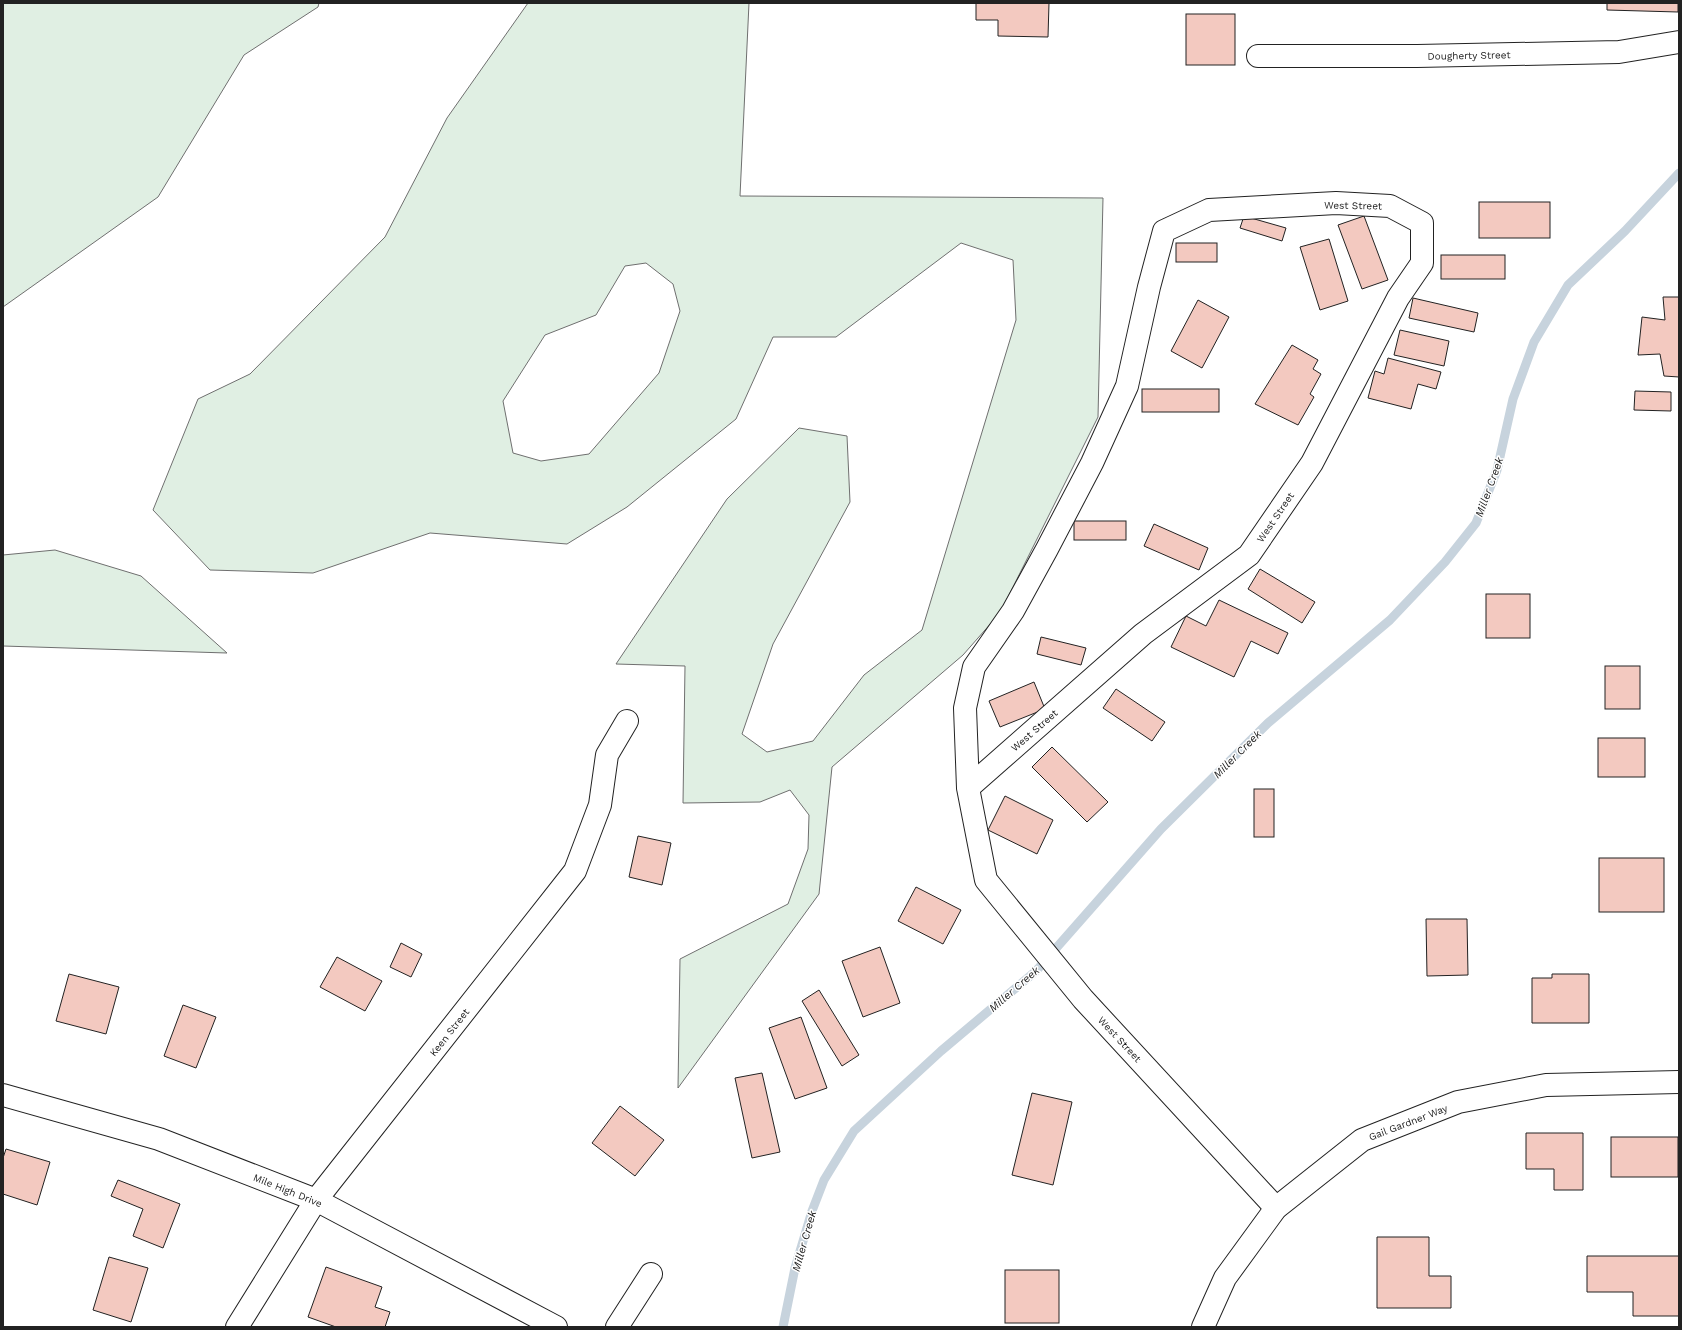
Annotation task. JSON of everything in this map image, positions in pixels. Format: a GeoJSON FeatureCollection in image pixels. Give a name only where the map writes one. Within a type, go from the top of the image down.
{"type":"FeatureCollection","features":[{"type":"Feature","properties":{"kind":"street","name":"Dougherty Street"},"geometry":{"type":"LineString","coordinates":[[1258,56],[1417,56],[1619,52],[1679,42]]}},
{"type":"Feature","properties":{"kind":"street","name":"West Street"},"geometry":{"type":"LineString","coordinates":[[968,788],[1143,634],[1249,555],[1312,463],[1398,298],[1422,263],[1422,222],[1390,206],[1336,203],[1209,210],[1164,231],[1149,287],[1127,386],[1092,463],[1047,549],[1013,611],[974,667],[966,708],[968,788],[986,880],[1083,999],[1276,1208]]}},
{"type":"Feature","properties":{"kind":"street","name":"Keen Street"},"geometry":{"type":"LineString","coordinates":[[237,1327],[316,1200],[576,871],[600,805],[607,755],[627,721]]}},
{"type":"Feature","properties":{"kind":"street","name":"Gail Gardner Way"},"geometry":{"type":"LineString","coordinates":[[1203,1327],[1225,1278],[1276,1208],[1362,1140],[1458,1102],[1546,1085],[1679,1082]]}},
{"type":"Feature","properties":{"kind":"street","name":"Mile High Drive"},"geometry":{"type":"LineString","coordinates":[[3,1095],[159,1139],[316,1200],[556,1327]]}},
{"type":"Feature","properties":{"kind":"street"},"geometry":{"type":"LineString","coordinates":[[617,1327],[651,1274]]}},
{"type":"Feature","properties":{"kind":"green space"},"geometry":{"type":"Polygon","coordinates":[[[3,3],[319,3],[318,7],[244,55],[158,197],[3,307],[3,3]]]}},
{"type":"Feature","properties":{"kind":"green space"},"geometry":{"type":"Polygon","coordinates":[[[528,3],[749,3],[740,196],[1103,198],[1098,417],[1000,613],[963,655],[832,767],[819,894],[678,1088],[680,959],[788,904],[808,849],[809,815],[790,790],[760,802],[683,803],[685,666],[616,664],[727,499],[799,428],[847,436],[850,502],[773,644],[742,734],[767,752],[813,741],[864,675],[922,630],[1016,320],[1013,260],[961,243],[836,337],[773,337],[736,419],[627,507],[567,544],[430,533],[313,573],[210,570],[153,510],[198,399],[250,374],[385,237],[447,118],[528,3]],[[646,263],[625,266],[596,315],[545,335],[503,401],[513,453],[541,461],[589,454],[659,373],[680,311],[673,284],[646,263]]]}},
{"type":"Feature","properties":{"kind":"green space"},"geometry":{"type":"Polygon","coordinates":[[[55,550],[141,576],[227,653],[3,646],[3,555],[55,550]]]}},
{"type":"Feature","properties":{"kind":"building"},"geometry":{"type":"Polygon","coordinates":[[[976,3],[1049,3],[1048,37],[998,36],[998,20],[976,20],[976,3]]]}},
{"type":"Feature","properties":{"kind":"building"},"geometry":{"type":"Polygon","coordinates":[[[1607,3],[1678,3],[1678,12],[1607,10],[1607,3]]]}},
{"type":"Feature","properties":{"kind":"building"},"geometry":{"type":"Polygon","coordinates":[[[1186,14],[1235,14],[1235,65],[1186,65],[1186,14]]]}},
{"type":"Feature","properties":{"kind":"building"},"geometry":{"type":"Polygon","coordinates":[[[1479,202],[1550,202],[1550,238],[1479,238],[1479,202]]]}},
{"type":"Feature","properties":{"kind":"building"},"geometry":{"type":"Polygon","coordinates":[[[1244,216],[1286,228],[1282,241],[1240,228],[1244,216]]]}},
{"type":"Feature","properties":{"kind":"building"},"geometry":{"type":"Polygon","coordinates":[[[1364,216],[1388,280],[1362,289],[1338,225],[1364,216]]]}},
{"type":"Feature","properties":{"kind":"building"},"geometry":{"type":"Polygon","coordinates":[[[1329,239],[1348,301],[1320,310],[1300,247],[1329,239]]]}},
{"type":"Feature","properties":{"kind":"building"},"geometry":{"type":"Polygon","coordinates":[[[1176,243],[1217,243],[1217,262],[1176,262],[1176,243]]]}},
{"type":"Feature","properties":{"kind":"building"},"geometry":{"type":"Polygon","coordinates":[[[1441,255],[1505,255],[1505,279],[1441,279],[1441,255]]]}},
{"type":"Feature","properties":{"kind":"building"},"geometry":{"type":"Polygon","coordinates":[[[1663,297],[1679,297],[1679,377],[1664,376],[1660,354],[1638,355],[1642,317],[1665,320],[1663,297]]]}},
{"type":"Feature","properties":{"kind":"building"},"geometry":{"type":"Polygon","coordinates":[[[1413,298],[1478,313],[1474,332],[1409,318],[1413,298]]]}},
{"type":"Feature","properties":{"kind":"building"},"geometry":{"type":"Polygon","coordinates":[[[1198,300],[1229,317],[1202,368],[1171,351],[1198,300]]]}},
{"type":"Feature","properties":{"kind":"building"},"geometry":{"type":"Polygon","coordinates":[[[1400,330],[1449,341],[1444,366],[1394,355],[1400,330]]]}},
{"type":"Feature","properties":{"kind":"building"},"geometry":{"type":"Polygon","coordinates":[[[1292,345],[1318,360],[1313,369],[1321,374],[1310,394],[1314,397],[1298,425],[1255,404],[1292,345]]]}},
{"type":"Feature","properties":{"kind":"building"},"geometry":{"type":"Polygon","coordinates":[[[1388,358],[1441,372],[1436,389],[1418,384],[1411,409],[1368,398],[1375,371],[1384,374],[1388,358]]]}},
{"type":"Feature","properties":{"kind":"building"},"geometry":{"type":"Polygon","coordinates":[[[1142,389],[1219,389],[1219,412],[1142,412],[1142,389]]]}},
{"type":"Feature","properties":{"kind":"building"},"geometry":{"type":"Polygon","coordinates":[[[1635,391],[1671,392],[1671,411],[1634,410],[1635,391]]]}},
{"type":"Feature","properties":{"kind":"building"},"geometry":{"type":"Polygon","coordinates":[[[1074,521],[1126,521],[1126,540],[1074,540],[1074,521]]]}},
{"type":"Feature","properties":{"kind":"building"},"geometry":{"type":"Polygon","coordinates":[[[1154,524],[1208,548],[1199,570],[1144,546],[1154,524]]]}},
{"type":"Feature","properties":{"kind":"building"},"geometry":{"type":"Polygon","coordinates":[[[1260,569],[1315,602],[1302,623],[1248,589],[1260,569]]]}},
{"type":"Feature","properties":{"kind":"building"},"geometry":{"type":"Polygon","coordinates":[[[1486,594],[1530,594],[1530,638],[1486,638],[1486,594]]]}},
{"type":"Feature","properties":{"kind":"building"},"geometry":{"type":"Polygon","coordinates":[[[1219,600],[1288,633],[1278,654],[1251,641],[1234,677],[1171,647],[1186,616],[1206,626],[1219,600]]]}},
{"type":"Feature","properties":{"kind":"building"},"geometry":{"type":"Polygon","coordinates":[[[1041,637],[1086,648],[1081,665],[1037,654],[1041,637]]]}},
{"type":"Feature","properties":{"kind":"building"},"geometry":{"type":"Polygon","coordinates":[[[1605,666],[1640,666],[1640,709],[1605,709],[1605,666]]]}},
{"type":"Feature","properties":{"kind":"building"},"geometry":{"type":"Polygon","coordinates":[[[1034,682],[1045,709],[1000,727],[989,701],[1034,682]]]}},
{"type":"Feature","properties":{"kind":"building"},"geometry":{"type":"Polygon","coordinates":[[[1116,689],[1165,722],[1152,741],[1103,708],[1116,689]]]}},
{"type":"Feature","properties":{"kind":"building"},"geometry":{"type":"Polygon","coordinates":[[[1598,738],[1645,738],[1645,777],[1598,777],[1598,738]]]}},
{"type":"Feature","properties":{"kind":"building"},"geometry":{"type":"Polygon","coordinates":[[[1052,747],[1108,802],[1087,822],[1032,767],[1052,747]]]}},
{"type":"Feature","properties":{"kind":"building"},"geometry":{"type":"Polygon","coordinates":[[[1254,789],[1274,789],[1274,837],[1254,837],[1254,789]]]}},
{"type":"Feature","properties":{"kind":"building"},"geometry":{"type":"Polygon","coordinates":[[[1005,796],[1053,820],[1037,854],[988,830],[1005,796]]]}},
{"type":"Feature","properties":{"kind":"building"},"geometry":{"type":"Polygon","coordinates":[[[638,836],[671,843],[662,885],[629,877],[638,836]]]}},
{"type":"Feature","properties":{"kind":"building"},"geometry":{"type":"Polygon","coordinates":[[[1599,858],[1664,858],[1664,912],[1599,912],[1599,858]]]}},
{"type":"Feature","properties":{"kind":"building"},"geometry":{"type":"Polygon","coordinates":[[[916,887],[961,910],[943,944],[898,921],[916,887]]]}},
{"type":"Feature","properties":{"kind":"building"},"geometry":{"type":"Polygon","coordinates":[[[1426,919],[1467,919],[1468,975],[1427,976],[1426,919]]]}},
{"type":"Feature","properties":{"kind":"building"},"geometry":{"type":"Polygon","coordinates":[[[401,943],[422,954],[411,977],[390,967],[401,943]]]}},
{"type":"Feature","properties":{"kind":"building"},"geometry":{"type":"Polygon","coordinates":[[[880,947],[900,1003],[863,1017],[842,961],[880,947]]]}},
{"type":"Feature","properties":{"kind":"building"},"geometry":{"type":"Polygon","coordinates":[[[337,957],[382,981],[365,1011],[320,987],[337,957]]]}},
{"type":"Feature","properties":{"kind":"building"},"geometry":{"type":"Polygon","coordinates":[[[69,974],[119,987],[106,1034],[56,1021],[69,974]]]}},
{"type":"Feature","properties":{"kind":"building"},"geometry":{"type":"Polygon","coordinates":[[[1552,974],[1589,974],[1589,1023],[1532,1023],[1532,978],[1552,978],[1552,974]]]}},
{"type":"Feature","properties":{"kind":"building"},"geometry":{"type":"Polygon","coordinates":[[[819,990],[859,1055],[842,1066],[802,1001],[819,990]]]}},
{"type":"Feature","properties":{"kind":"building"},"geometry":{"type":"Polygon","coordinates":[[[183,1005],[216,1017],[196,1068],[164,1056],[183,1005]]]}},
{"type":"Feature","properties":{"kind":"building"},"geometry":{"type":"Polygon","coordinates":[[[801,1017],[827,1088],[795,1099],[769,1028],[801,1017]]]}},
{"type":"Feature","properties":{"kind":"building"},"geometry":{"type":"Polygon","coordinates":[[[762,1073],[780,1152],[752,1158],[735,1078],[762,1073]]]}},
{"type":"Feature","properties":{"kind":"building"},"geometry":{"type":"Polygon","coordinates":[[[1032,1093],[1072,1102],[1053,1185],[1012,1175],[1032,1093]]]}},
{"type":"Feature","properties":{"kind":"building"},"geometry":{"type":"Polygon","coordinates":[[[620,1106],[664,1140],[635,1176],[592,1143],[620,1106]]]}},
{"type":"Feature","properties":{"kind":"building"},"geometry":{"type":"Polygon","coordinates":[[[1526,1133],[1583,1133],[1583,1190],[1554,1190],[1554,1169],[1526,1169],[1526,1133]]]}},
{"type":"Feature","properties":{"kind":"building"},"geometry":{"type":"Polygon","coordinates":[[[1611,1137],[1678,1137],[1678,1177],[1611,1177],[1611,1137]]]}},
{"type":"Feature","properties":{"kind":"building"},"geometry":{"type":"Polygon","coordinates":[[[6,1149],[50,1162],[37,1205],[3,1194],[3,1158],[6,1149]]]}},
{"type":"Feature","properties":{"kind":"building"},"geometry":{"type":"Polygon","coordinates":[[[118,1180],[180,1204],[163,1248],[133,1236],[143,1209],[111,1196],[118,1180]]]}},
{"type":"Feature","properties":{"kind":"building"},"geometry":{"type":"Polygon","coordinates":[[[1377,1237],[1429,1237],[1429,1276],[1451,1276],[1451,1308],[1377,1308],[1377,1237]]]}},
{"type":"Feature","properties":{"kind":"building"},"geometry":{"type":"Polygon","coordinates":[[[1587,1256],[1679,1256],[1679,1316],[1633,1316],[1633,1292],[1587,1292],[1587,1256]]]}},
{"type":"Feature","properties":{"kind":"building"},"geometry":{"type":"Polygon","coordinates":[[[109,1257],[148,1268],[131,1322],[93,1310],[109,1257]]]}},
{"type":"Feature","properties":{"kind":"building"},"geometry":{"type":"Polygon","coordinates":[[[326,1267],[382,1287],[375,1307],[390,1312],[385,1327],[336,1327],[308,1317],[326,1267]]]}},
{"type":"Feature","properties":{"kind":"building"},"geometry":{"type":"Polygon","coordinates":[[[1005,1270],[1059,1270],[1059,1323],[1005,1323],[1005,1270]]]}},
{"type":"Feature","properties":{"kind":"waterway","name":"Miller Creek"},"geometry":{"type":"LineString","coordinates":[[783,1327],[795,1268],[812,1211],[824,1180],[854,1131],[941,1051],[1036,971],[1161,829],[1268,723],[1390,620],[1445,562],[1476,523],[1497,470],[1513,399],[1534,342],[1568,285],[1625,231],[1679,173]]}}]}
